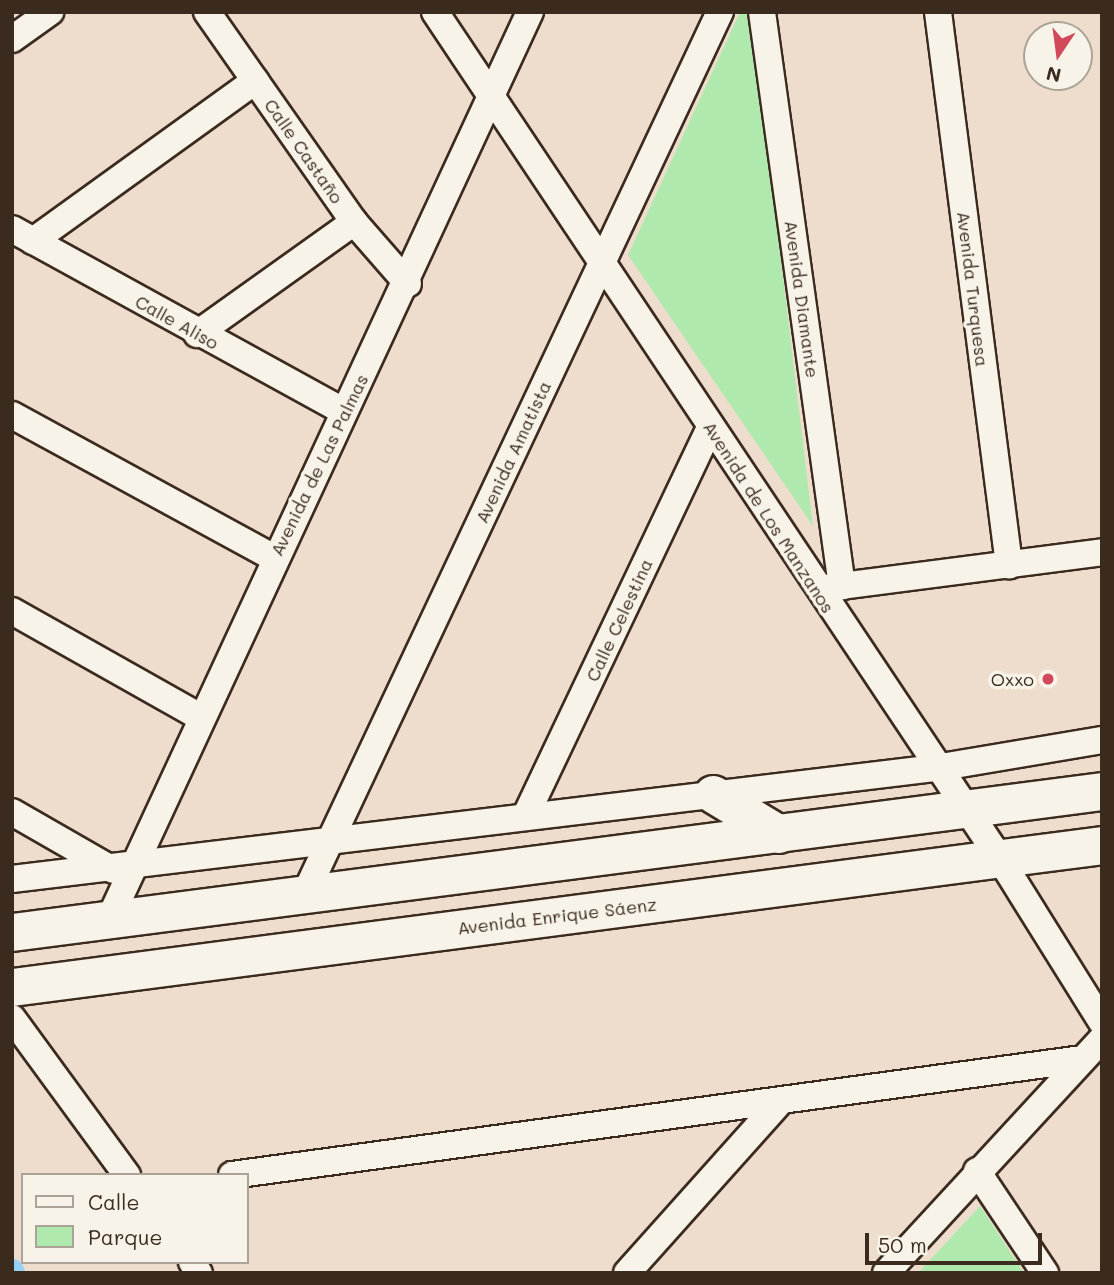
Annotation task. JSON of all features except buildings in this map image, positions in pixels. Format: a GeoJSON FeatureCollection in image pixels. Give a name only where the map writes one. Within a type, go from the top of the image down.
{"type":"FeatureCollection","features":[{"type":"Feature","properties":{"kind":"street"},"geometry":{"type":"LineString","coordinates":[[12,39],[50,12]]}},
{"type":"Feature","properties":{"kind":"street","name":"Calle Castaño"},"geometry":{"type":"LineString","coordinates":[[207,12],[354,222],[408,284]]}},
{"type":"Feature","properties":{"kind":"street","name":"Avenida de Los Manzanos"},"geometry":{"type":"LineString","coordinates":[[435,12],[710,427],[830,588],[936,768],[1000,859],[1102,1022]]}},
{"type":"Feature","properties":{"kind":"street","name":"Avenida de Las Palmas"},"geometry":{"type":"LineString","coordinates":[[110,918],[122,869],[200,718],[343,411],[408,284],[530,12]]}},
{"type":"Feature","properties":{"kind":"street","name":"Avenida Amatista"},"geometry":{"type":"LineString","coordinates":[[306,892],[327,842],[720,12]]}},
{"type":"Feature","properties":{"kind":"street","name":"Avenida Diamante"},"geometry":{"type":"LineString","coordinates":[[762,12],[830,588]]}},
{"type":"Feature","properties":{"kind":"street","name":"Avenida Turquesa"},"geometry":{"type":"LineString","coordinates":[[938,12],[1009,565]]}},
{"type":"Feature","properties":{"kind":"street"},"geometry":{"type":"LineString","coordinates":[[23,235],[255,81]]}},
{"type":"Feature","properties":{"kind":"street"},"geometry":{"type":"LineString","coordinates":[[197,334],[354,222]]}},
{"type":"Feature","properties":{"kind":"street","name":"Calle Aliso"},"geometry":{"type":"LineString","coordinates":[[23,235],[197,334],[343,411]]}},
{"type":"Feature","properties":{"kind":"street"},"geometry":{"type":"LineString","coordinates":[[12,415],[274,558]]}},
{"type":"Feature","properties":{"kind":"street","name":"Calle Celestina"},"geometry":{"type":"LineString","coordinates":[[527,813],[710,427]]}},
{"type":"Feature","properties":{"kind":"street"},"geometry":{"type":"LineString","coordinates":[[830,588],[1102,552]]}},
{"type":"Feature","properties":{"kind":"street"},"geometry":{"type":"LineString","coordinates":[[12,611],[200,718]]}},
{"type":"Feature","properties":{"kind":"street"},"geometry":{"type":"LineString","coordinates":[[12,879],[122,869],[527,813],[936,768],[1099,738]]}},
{"type":"Feature","properties":{"kind":"street"},"geometry":{"type":"LineString","coordinates":[[12,932],[1102,791]]}},
{"type":"Feature","properties":{"kind":"street"},"geometry":{"type":"LineString","coordinates":[[713,794],[779,834]]}},
{"type":"Feature","properties":{"kind":"street"},"geometry":{"type":"LineString","coordinates":[[12,811],[122,869]]}},
{"type":"Feature","properties":{"kind":"street","name":"Avenida Enrique Sáenz"},"geometry":{"type":"LineString","coordinates":[[12,987],[1102,845]]}},
{"type":"Feature","properties":{"kind":"street"},"geometry":{"type":"LineString","coordinates":[[12,1018],[126,1173]]}},
{"type":"Feature","properties":{"kind":"street"},"geometry":{"type":"LineString","coordinates":[[886,1273],[977,1171],[1102,1039]]}},
{"type":"Feature","properties":{"kind":"street"},"geometry":{"type":"LineString","coordinates":[[247,1173],[779,1103],[1082,1059]]}},
{"type":"Feature","properties":{"kind":"street"},"geometry":{"type":"LineString","coordinates":[[628,1273],[779,1103]]}},
{"type":"Feature","properties":{"kind":"street"},"geometry":{"type":"LineString","coordinates":[[977,1171],[1045,1273]]}},
{"type":"Feature","properties":{"kind":"green space"},"geometry":{"type":"Polygon","coordinates":[[[740,12],[751,12],[813,526],[628,255],[740,12]]]}},
{"type":"Feature","properties":{"kind":"green space"},"geometry":{"type":"Polygon","coordinates":[[[980,1206],[1024,1273],[918,1273],[980,1206]]]}},
{"type":"Feature","properties":{"kind":"place","name":"Oxxo"},"geometry":{"type":"Point","coordinates":[1048,679]}}]}
